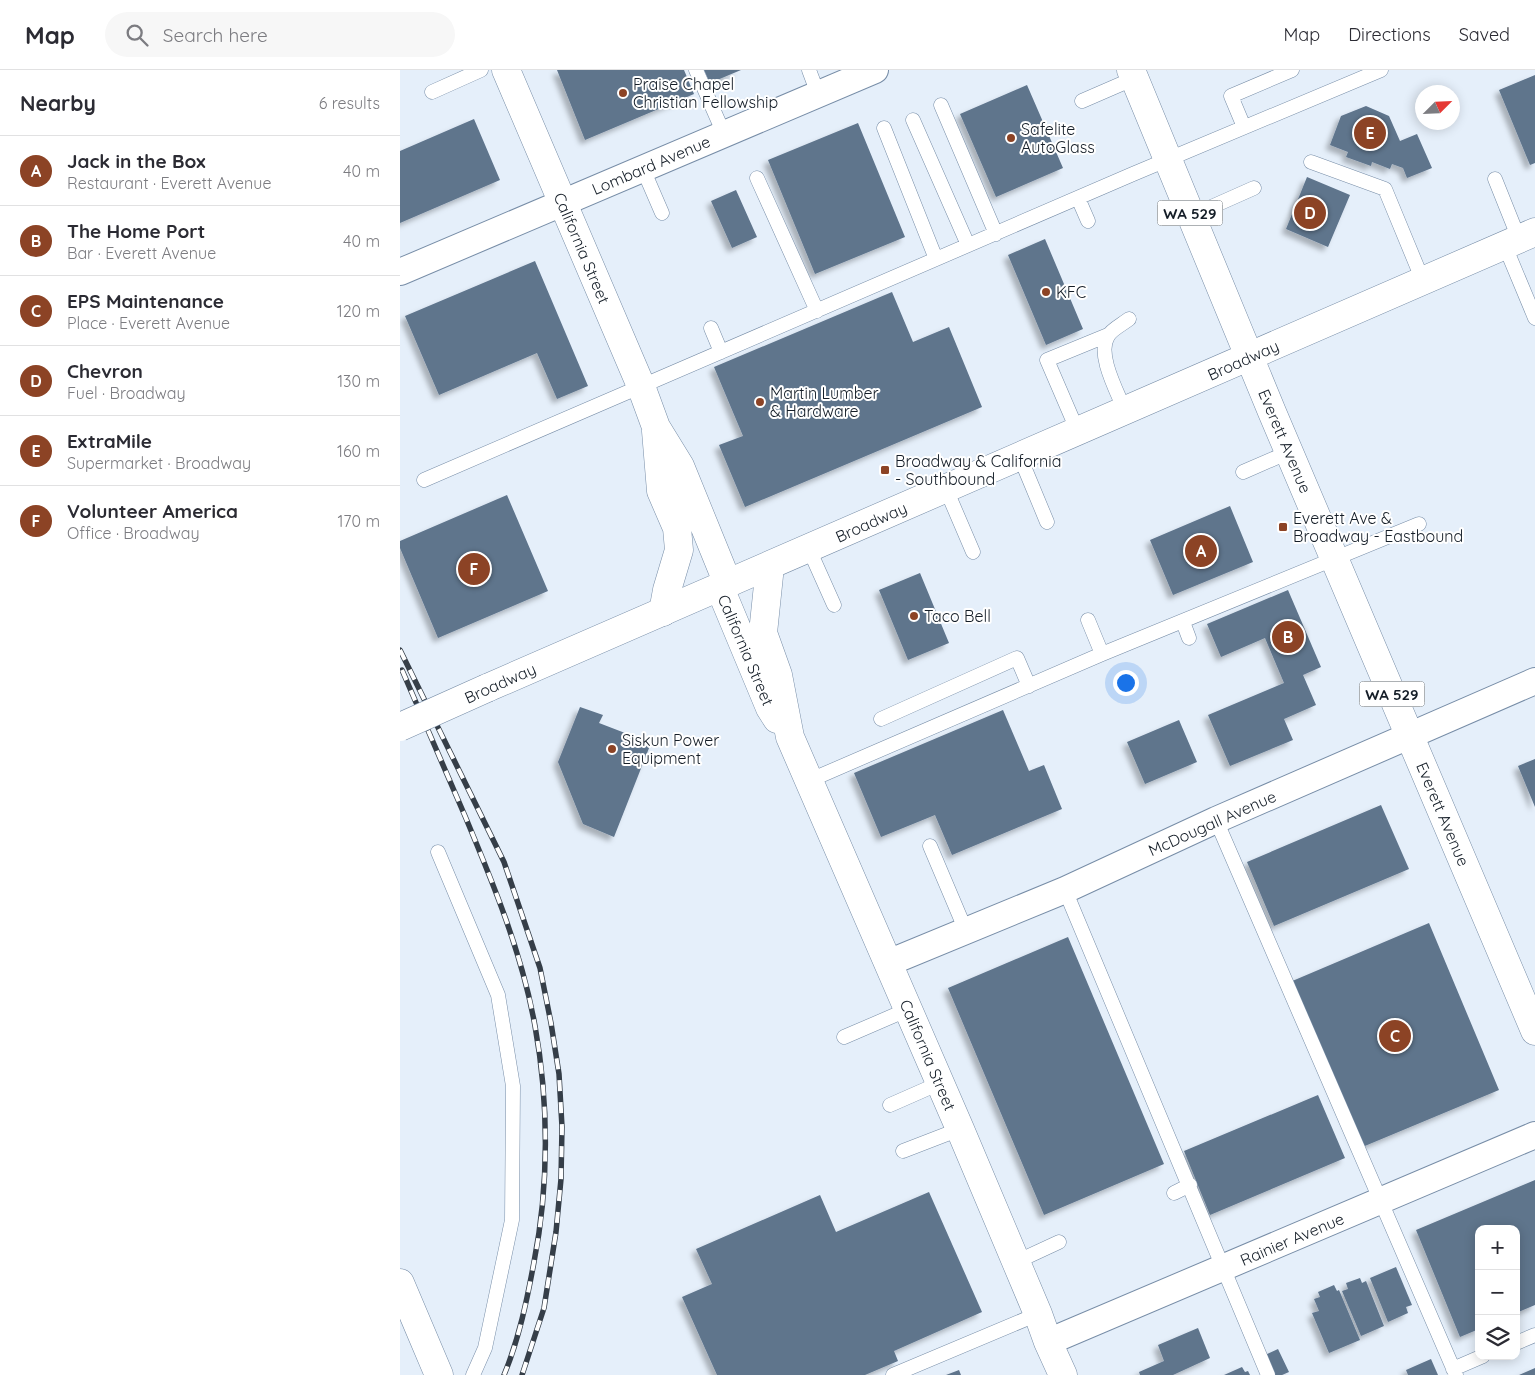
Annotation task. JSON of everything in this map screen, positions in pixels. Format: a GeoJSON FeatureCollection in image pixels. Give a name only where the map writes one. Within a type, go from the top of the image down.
{"type":"FeatureCollection","features":[{"type":"Feature","properties":{"kind":"main road","name":"California Street"},"geometry":{"type":"LineString","coordinates":[[506,70],[641,386],[656,427],[680,466],[770,708],[790,737]]}},
{"type":"Feature","properties":{"kind":"main road","name":"Everett Avenue"},"geometry":{"type":"LineString","coordinates":[[1133,74],[1249,357],[1410,736],[1528,996],[1535,1031]]}},
{"type":"Feature","properties":{"kind":"main road","name":"Broadway"},"geometry":{"type":"LineString","coordinates":[[400,727],[1520,239]]}},
{"type":"Feature","properties":{"kind":"main road","name":"California Street"},"geometry":{"type":"LineString","coordinates":[[656,427],[661,491],[677,528],[679,550],[667,590],[663,612]]}},
{"type":"Feature","properties":{"kind":"main road","name":"California Street"},"geometry":{"type":"LineString","coordinates":[[770,566],[763,633],[778,675],[790,737],[909,1009],[1063,1375]]}},
{"type":"Feature","properties":{"kind":"main road"},"geometry":{"type":"LineString","coordinates":[[405,1295],[439,1375]]}},
{"type":"Feature","properties":{"kind":"street","name":"Lombard Avenue"},"geometry":{"type":"LineString","coordinates":[[400,272],[875,70]]}},
{"type":"Feature","properties":{"kind":"street","name":"McDougall Avenue"},"geometry":{"type":"LineString","coordinates":[[888,963],[1065,890],[1216,820],[1535,681]]}},
{"type":"Feature","properties":{"kind":"street","name":"Rainier Avenue"},"geometry":{"type":"LineString","coordinates":[[1048,1342],[1535,1135]]}},
{"type":"Feature","properties":{"kind":"lane"},"geometry":{"type":"LineString","coordinates":[[432,92],[481,70]]}},
{"type":"Feature","properties":{"kind":"lane"},"geometry":{"type":"LineString","coordinates":[[696,70],[724,134]]}},
{"type":"Feature","properties":{"kind":"lane"},"geometry":{"type":"LineString","coordinates":[[809,70],[818,94]]}},
{"type":"Feature","properties":{"kind":"lane"},"geometry":{"type":"LineString","coordinates":[[1244,127],[1231,96],[1292,70]]}},
{"type":"Feature","properties":{"kind":"lane"},"geometry":{"type":"LineString","coordinates":[[424,480],[1169,159],[1381,70]]}},
{"type":"Feature","properties":{"kind":"lane"},"geometry":{"type":"LineString","coordinates":[[1082,101],[1133,74]]}},
{"type":"Feature","properties":{"kind":"lane"},"geometry":{"type":"LineString","coordinates":[[941,105],[996,234]]}},
{"type":"Feature","properties":{"kind":"lane"},"geometry":{"type":"LineString","coordinates":[[913,120],[968,246]]}},
{"type":"Feature","properties":{"kind":"lane"},"geometry":{"type":"LineString","coordinates":[[884,128],[936,259]]}},
{"type":"Feature","properties":{"kind":"lane"},"geometry":{"type":"LineString","coordinates":[[1311,162],[1385,189],[1423,281]]}},
{"type":"Feature","properties":{"kind":"lane"},"geometry":{"type":"LineString","coordinates":[[643,169],[662,213]]}},
{"type":"Feature","properties":{"kind":"lane"},"geometry":{"type":"LineString","coordinates":[[757,178],[817,311]]}},
{"type":"Feature","properties":{"kind":"lane"},"geometry":{"type":"LineString","coordinates":[[1495,179],[1520,239],[1535,318]]}},
{"type":"Feature","properties":{"kind":"lane"},"geometry":{"type":"LineString","coordinates":[[1191,216],[1254,188]]}},
{"type":"Feature","properties":{"kind":"lane"},"geometry":{"type":"LineString","coordinates":[[1078,198],[1088,221]]}},
{"type":"Feature","properties":{"kind":"lane"},"geometry":{"type":"LineString","coordinates":[[1078,432],[1047,360],[1108,335],[1129,319]]}},
{"type":"Feature","properties":{"kind":"lane"},"geometry":{"type":"LineString","coordinates":[[711,328],[721,352]]}},
{"type":"Feature","properties":{"kind":"lane"},"geometry":{"type":"LineString","coordinates":[[1108,335],[1104,345],[1106,364],[1125,411]]}},
{"type":"Feature","properties":{"kind":"lane"},"geometry":{"type":"LineString","coordinates":[[1243,472],[1289,452]]}},
{"type":"Feature","properties":{"kind":"lane"},"geometry":{"type":"LineString","coordinates":[[1020,457],[1047,522]]}},
{"type":"Feature","properties":{"kind":"lane"},"geometry":{"type":"LineString","coordinates":[[946,489],[973,552]]}},
{"type":"Feature","properties":{"kind":"lane"},"geometry":{"type":"LineString","coordinates":[[808,781],[1102,654],[1419,524]]}},
{"type":"Feature","properties":{"kind":"lane"},"geometry":{"type":"LineString","coordinates":[[810,549],[834,605]]}},
{"type":"Feature","properties":{"kind":"lane"},"geometry":{"type":"LineString","coordinates":[[1088,620],[1102,654]]}},
{"type":"Feature","properties":{"kind":"lane"},"geometry":{"type":"LineString","coordinates":[[1183,622],[1189,638]]}},
{"type":"Feature","properties":{"kind":"lane"},"geometry":{"type":"LineString","coordinates":[[881,719],[1017,658],[1029,686]]}},
{"type":"Feature","properties":{"kind":"lane"},"geometry":{"type":"LineString","coordinates":[[1216,820],[1455,1372],[1476,1360]]}},
{"type":"Feature","properties":{"kind":"lane"},"geometry":{"type":"LineString","coordinates":[[930,846],[966,930]]}},
{"type":"Feature","properties":{"kind":"lane"},"geometry":{"type":"LineString","coordinates":[[438,852],[498,995],[513,1086],[512,1220],[485,1348],[473,1375]]}},
{"type":"Feature","properties":{"kind":"lane"},"geometry":{"type":"LineString","coordinates":[[1065,890],[1268,1375]]}},
{"type":"Feature","properties":{"kind":"lane"},"geometry":{"type":"LineString","coordinates":[[844,1037],[909,1009]]}},
{"type":"Feature","properties":{"kind":"lane"},"geometry":{"type":"LineString","coordinates":[[890,1106],[940,1083]]}},
{"type":"Feature","properties":{"kind":"lane"},"geometry":{"type":"LineString","coordinates":[[903,1151],[960,1129]]}},
{"type":"Feature","properties":{"kind":"lane"},"geometry":{"type":"LineString","coordinates":[[1174,1193],[1190,1186]]}},
{"type":"Feature","properties":{"kind":"lane"},"geometry":{"type":"LineString","coordinates":[[1016,1262],[1059,1242]]}},
{"type":"Feature","properties":{"kind":"lane"},"geometry":{"type":"LineString","coordinates":[[893,1375],[1038,1314]]}},
{"type":"Feature","properties":{"kind":"lane"},"geometry":{"type":"LineString","coordinates":[[1520,1341],[1535,1335]]}},
{"type":"Feature","properties":{"kind":"building"},"geometry":{"type":"Polygon","coordinates":[[[557,70],[684,70],[694,94],[585,140],[557,70]]]}},
{"type":"Feature","properties":{"kind":"building"},"geometry":{"type":"Polygon","coordinates":[[[704,70],[741,70],[710,83],[704,70]]]}},
{"type":"Feature","properties":{"kind":"building"},"geometry":{"type":"Polygon","coordinates":[[[1535,75],[1535,163],[1530,165],[1499,90],[1535,75]]]}},
{"type":"Feature","properties":{"kind":"building"},"geometry":{"type":"Polygon","coordinates":[[[1027,85],[1063,168],[996,197],[960,114],[1027,85]]]}},
{"type":"Feature","properties":{"kind":"building"},"geometry":{"type":"Polygon","coordinates":[[[1366,106],[1389,116],[1400,141],[1417,134],[1432,168],[1407,178],[1403,168],[1392,164],[1390,169],[1372,162],[1371,166],[1346,157],[1348,152],[1330,145],[1341,116],[1366,106]]]}},
{"type":"Feature","properties":{"kind":"building"},"geometry":{"type":"Polygon","coordinates":[[[474,119],[500,180],[400,223],[400,151],[474,119]]]}},
{"type":"Feature","properties":{"kind":"building"},"geometry":{"type":"Polygon","coordinates":[[[858,123],[905,237],[815,274],[768,160],[858,123]]]}},
{"type":"Feature","properties":{"kind":"building"},"geometry":{"type":"Polygon","coordinates":[[[1307,177],[1350,195],[1328,247],[1286,229],[1307,177]]]}},
{"type":"Feature","properties":{"kind":"building"},"geometry":{"type":"Polygon","coordinates":[[[736,190],[757,237],[732,248],[711,201],[736,190]]]}},
{"type":"Feature","properties":{"kind":"building","name":"KFC"},"geometry":{"type":"Polygon","coordinates":[[[1045,239],[1083,329],[1046,345],[1008,255],[1045,239]]]}},
{"type":"Feature","properties":{"kind":"building"},"geometry":{"type":"Polygon","coordinates":[[[535,261],[588,386],[557,399],[537,353],[439,395],[405,316],[535,261]]]}},
{"type":"Feature","properties":{"kind":"building"},"geometry":{"type":"Polygon","coordinates":[[[892,292],[913,342],[949,327],[982,407],[745,507],[719,445],[743,436],[714,367],[892,292]]]}},
{"type":"Feature","properties":{"kind":"building"},"geometry":{"type":"Polygon","coordinates":[[[507,495],[548,591],[438,638],[400,548],[400,541],[507,495]]]}},
{"type":"Feature","properties":{"kind":"building"},"geometry":{"type":"Polygon","coordinates":[[[1230,506],[1253,562],[1173,595],[1150,540],[1230,506]]]}},
{"type":"Feature","properties":{"kind":"building","name":"Taco Bell"},"geometry":{"type":"Polygon","coordinates":[[[920,573],[949,643],[908,660],[879,590],[920,573]]]}},
{"type":"Feature","properties":{"kind":"building"},"geometry":{"type":"Polygon","coordinates":[[[1288,590],[1321,667],[1303,675],[1316,705],[1284,719],[1293,740],[1230,766],[1208,715],[1284,683],[1265,638],[1221,657],[1207,624],[1288,590]]]}},
{"type":"Feature","properties":{"kind":"building"},"geometry":{"type":"Polygon","coordinates":[[[580,707],[603,715],[599,723],[651,743],[614,837],[583,824],[558,762],[580,707]]]}},
{"type":"Feature","properties":{"kind":"building"},"geometry":{"type":"Polygon","coordinates":[[[1003,710],[1029,771],[1044,765],[1062,809],[952,855],[935,815],[881,837],[854,773],[1003,710]]]}},
{"type":"Feature","properties":{"kind":"building"},"geometry":{"type":"Polygon","coordinates":[[[1179,720],[1197,762],[1145,784],[1127,742],[1179,720]]]}},
{"type":"Feature","properties":{"kind":"building"},"geometry":{"type":"Polygon","coordinates":[[[1535,759],[1535,807],[1518,766],[1535,759]]]}},
{"type":"Feature","properties":{"kind":"building"},"geometry":{"type":"Polygon","coordinates":[[[1381,805],[1409,869],[1274,926],[1247,862],[1381,805]]]}},
{"type":"Feature","properties":{"kind":"building"},"geometry":{"type":"Polygon","coordinates":[[[1429,923],[1499,1090],[1360,1148],[1290,982],[1429,923]]]}},
{"type":"Feature","properties":{"kind":"building"},"geometry":{"type":"Polygon","coordinates":[[[1068,937],[1164,1164],[1044,1215],[948,988],[1068,937]]]}},
{"type":"Feature","properties":{"kind":"building"},"geometry":{"type":"Polygon","coordinates":[[[1318,1095],[1345,1158],[1210,1215],[1184,1151],[1318,1095]]]}},
{"type":"Feature","properties":{"kind":"building"},"geometry":{"type":"Polygon","coordinates":[[[1535,1180],[1535,1305],[1520,1311],[1520,1225],[1475,1225],[1475,1331],[1460,1337],[1416,1230],[1535,1180]]]}},
{"type":"Feature","properties":{"kind":"building"},"geometry":{"type":"Polygon","coordinates":[[[929,1192],[982,1312],[894,1351],[898,1361],[865,1375],[717,1375],[682,1297],[712,1284],[696,1249],[820,1195],[836,1232],[929,1192]]]}},
{"type":"Feature","properties":{"kind":"building"},"geometry":{"type":"Polygon","coordinates":[[[1396,1267],[1412,1305],[1406,1307],[1408,1313],[1388,1322],[1370,1278],[1396,1267]]]}},
{"type":"Feature","properties":{"kind":"building"},"geometry":{"type":"Polygon","coordinates":[[[1360,1278],[1362,1283],[1366,1281],[1384,1326],[1361,1336],[1342,1291],[1348,1289],[1346,1283],[1360,1278]]]}},
{"type":"Feature","properties":{"kind":"building"},"geometry":{"type":"Polygon","coordinates":[[[1334,1285],[1337,1291],[1339,1290],[1360,1340],[1329,1353],[1312,1313],[1319,1311],[1314,1299],[1320,1297],[1318,1292],[1334,1285]]]}},
{"type":"Feature","properties":{"kind":"building"},"geometry":{"type":"Polygon","coordinates":[[[1198,1328],[1210,1358],[1173,1375],[1140,1375],[1139,1372],[1164,1361],[1158,1345],[1198,1328]]]}},
{"type":"Feature","properties":{"kind":"building"},"geometry":{"type":"Polygon","coordinates":[[[1278,1349],[1289,1372],[1282,1375],[1274,1375],[1265,1355],[1278,1349]]]}},
{"type":"Feature","properties":{"kind":"building"},"geometry":{"type":"Polygon","coordinates":[[[1431,1359],[1438,1375],[1408,1375],[1406,1370],[1431,1359]]]}},
{"type":"Feature","properties":{"kind":"building"},"geometry":{"type":"Polygon","coordinates":[[[1242,1367],[1250,1375],[1224,1375],[1242,1367]]]}},
{"type":"Feature","properties":{"kind":"building"},"geometry":{"type":"Polygon","coordinates":[[[1535,1368],[1535,1375],[1519,1375],[1535,1368]]]}},
{"type":"Feature","properties":{"kind":"building"},"geometry":{"type":"Polygon","coordinates":[[[959,1370],[961,1375],[946,1375],[959,1370]]]}},
{"type":"Feature","properties":{"kind":"railway"},"geometry":{"type":"LineString","coordinates":[[400,650],[504,862],[540,968],[551,1023],[559,1074],[562,1127],[561,1179],[556,1232],[544,1308],[522,1375]]}},
{"type":"Feature","properties":{"kind":"railway"},"geometry":{"type":"LineString","coordinates":[[402,670],[465,816],[506,919],[523,972],[540,1055],[545,1114],[545,1174],[539,1233],[525,1305],[514,1348],[504,1375]]}},
{"type":"Feature","properties":{"kind":"place","name":"Praise Chapel Christian Fellowship"},"geometry":{"type":"Point","coordinates":[623,93]}},
{"type":"Feature","properties":{"kind":"place","name":"ExtraMile"},"geometry":{"type":"Point","coordinates":[1370,133]}},
{"type":"Feature","properties":{"kind":"place","name":"Safelite AutoGlass"},"geometry":{"type":"Point","coordinates":[1011,138]}},
{"type":"Feature","properties":{"kind":"place","name":"Chevron"},"geometry":{"type":"Point","coordinates":[1310,213]}},
{"type":"Feature","properties":{"kind":"place","name":"KFC"},"geometry":{"type":"Point","coordinates":[1046,292]}},
{"type":"Feature","properties":{"kind":"place","name":"Martin Lumber & Hardware"},"geometry":{"type":"Point","coordinates":[760,402]}},
{"type":"Feature","properties":{"kind":"place","name":"Broadway & California - Southbound"},"geometry":{"type":"Point","coordinates":[885,470]}},
{"type":"Feature","properties":{"kind":"place","name":"Everett Ave & Broadway - Eastbound"},"geometry":{"type":"Point","coordinates":[1283,527]}},
{"type":"Feature","properties":{"kind":"place","name":"Jack in the Box"},"geometry":{"type":"Point","coordinates":[1201,551]}},
{"type":"Feature","properties":{"kind":"place","name":"Volunteer America"},"geometry":{"type":"Point","coordinates":[474,569]}},
{"type":"Feature","properties":{"kind":"place","name":"Taco Bell"},"geometry":{"type":"Point","coordinates":[914,616]}},
{"type":"Feature","properties":{"kind":"place","name":"The Home Port"},"geometry":{"type":"Point","coordinates":[1288,637]}},
{"type":"Feature","properties":{"kind":"place","name":"Siskun Power Equipment"},"geometry":{"type":"Point","coordinates":[612,749]}},
{"type":"Feature","properties":{"kind":"place","name":"EPS Maintenance"},"geometry":{"type":"Point","coordinates":[1395,1036]}}]}
